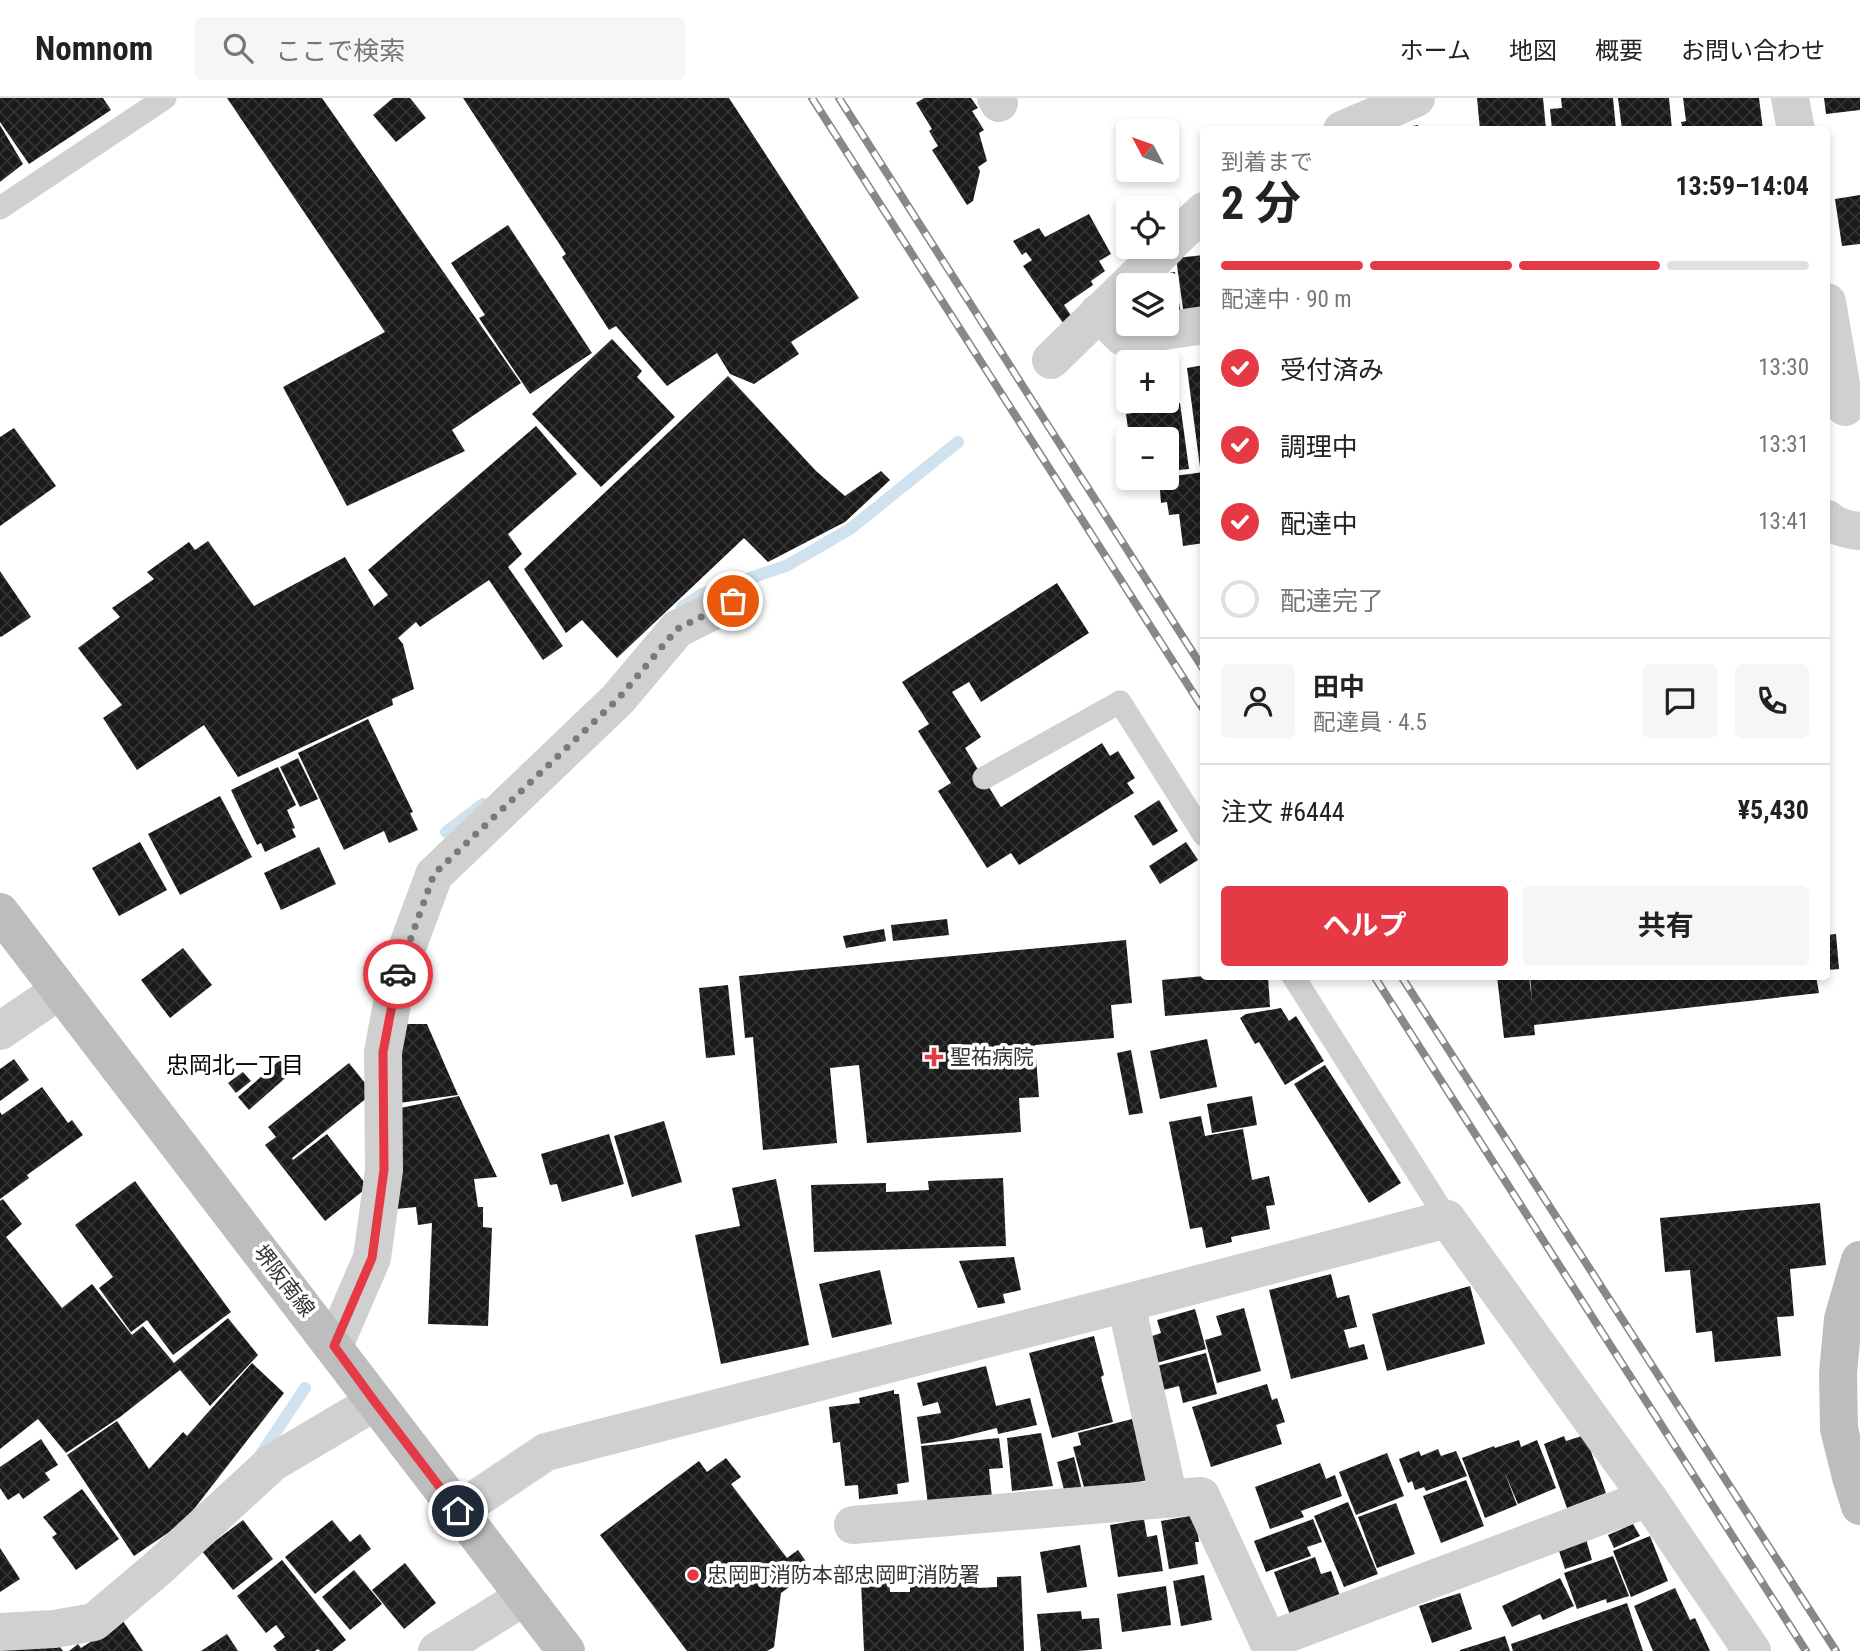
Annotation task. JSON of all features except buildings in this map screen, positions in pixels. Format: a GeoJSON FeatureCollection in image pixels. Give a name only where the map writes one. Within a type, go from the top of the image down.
{"type":"FeatureCollection","features":[{"type":"Feature","properties":{"kind":"main road","name":"堺阪南線"},"geometry":{"type":"LineString","coordinates":[[0,912],[566,1651]]}},
{"type":"Feature","properties":{"kind":"main road"},"geometry":{"type":"LineString","coordinates":[[1860,1260],[1843,1320],[1838,1373],[1839,1429],[1860,1506]]}},
{"type":"Feature","properties":{"kind":"street"},"geometry":{"type":"LineString","coordinates":[[1351,126],[1416,98]]}},
{"type":"Feature","properties":{"kind":"street"},"geometry":{"type":"LineString","coordinates":[[1790,98],[1795,126]]}},
{"type":"Feature","properties":{"kind":"street"},"geometry":{"type":"LineString","coordinates":[[1179,235],[1200,215]]}},
{"type":"Feature","properties":{"kind":"street"},"geometry":{"type":"LineString","coordinates":[[1051,360],[1154,259]]}},
{"type":"Feature","properties":{"kind":"street"},"geometry":{"type":"LineString","coordinates":[[1098,313],[1123,337],[1200,327]]}},
{"type":"Feature","properties":{"kind":"street"},"geometry":{"type":"LineString","coordinates":[[1830,321],[1844,412]]}},
{"type":"Feature","properties":{"kind":"street"},"geometry":{"type":"LineString","coordinates":[[1830,521],[1860,531]]}},
{"type":"Feature","properties":{"kind":"street"},"geometry":{"type":"LineString","coordinates":[[334,1346],[372,1258],[384,1170],[383,1052],[398,972],[434,874],[618,699],[677,629],[733,601]]}},
{"type":"Feature","properties":{"kind":"street"},"geometry":{"type":"LineString","coordinates":[[0,1031],[60,991]]}},
{"type":"Feature","properties":{"kind":"street"},"geometry":{"type":"LineString","coordinates":[[458,1511],[546,1452],[1447,1219],[1648,1498],[1752,1651]]}},
{"type":"Feature","properties":{"kind":"street"},"geometry":{"type":"LineString","coordinates":[[1126,1303],[1169,1499]]}},
{"type":"Feature","properties":{"kind":"street"},"geometry":{"type":"LineString","coordinates":[[0,1632],[54,1629],[94,1622],[158,1568],[272,1463],[375,1402]]}},
{"type":"Feature","properties":{"kind":"street"},"geometry":{"type":"LineString","coordinates":[[853,1525],[1201,1496],[1268,1641],[1648,1498]]}},
{"type":"Feature","properties":{"kind":"street"},"geometry":{"type":"LineString","coordinates":[[437,1651],[524,1597]]}},
{"type":"Feature","properties":{"kind":"lane"},"geometry":{"type":"LineString","coordinates":[[0,208],[164,98]]}},
{"type":"Feature","properties":{"kind":"lane"},"geometry":{"type":"LineString","coordinates":[[984,778],[1120,702],[1200,829]]}},
{"type":"Feature","properties":{"kind":"lane"},"geometry":{"type":"LineString","coordinates":[[1296,980],[1447,1219]]}},
{"type":"Feature","properties":{"kind":"waterway"},"geometry":{"type":"LineString","coordinates":[[682,607],[702,594],[786,566],[850,529],[958,442]]}},
{"type":"Feature","properties":{"kind":"waterway"},"geometry":{"type":"LineString","coordinates":[[446,832],[483,804]]}},
{"type":"Feature","properties":{"kind":"waterway"},"geometry":{"type":"LineString","coordinates":[[261,1454],[305,1388]]}},
{"type":"Feature","properties":{"kind":"railway"},"geometry":{"type":"LineString","coordinates":[[812,98],[1200,704]]}},
{"type":"Feature","properties":{"kind":"railway"},"geometry":{"type":"LineString","coordinates":[[839,98],[1200,664]]}},
{"type":"Feature","properties":{"kind":"railway"},"geometry":{"type":"LineString","coordinates":[[1377,980],[1806,1651]]}},
{"type":"Feature","properties":{"kind":"railway"},"geometry":{"type":"LineString","coordinates":[[1404,980],[1836,1651]]}},
{"type":"Feature","properties":{"kind":"way so far"},"geometry":{"type":"LineString","coordinates":[[398,974],[434,874],[618,699],[677,629],[733,601]]}},
{"type":"Feature","properties":{"kind":"place","name":"聖祐病院"},"geometry":{"type":"Point","coordinates":[934,1057]}},
{"type":"Feature","properties":{"kind":"place","name":"忠岡町消防本部忠岡町消防署"},"geometry":{"type":"Point","coordinates":[693,1575]}},
{"type":"Feature","properties":{"kind":"district","name":"忠岡北一丁目"},"geometry":{"type":"Point","coordinates":[235,1065]}},
{"type":"Feature","properties":{"kind":"route"},"geometry":{"type":"LineString","coordinates":[[398,974],[383,1052],[384,1170],[372,1258],[334,1346],[458,1511]]}}]}
